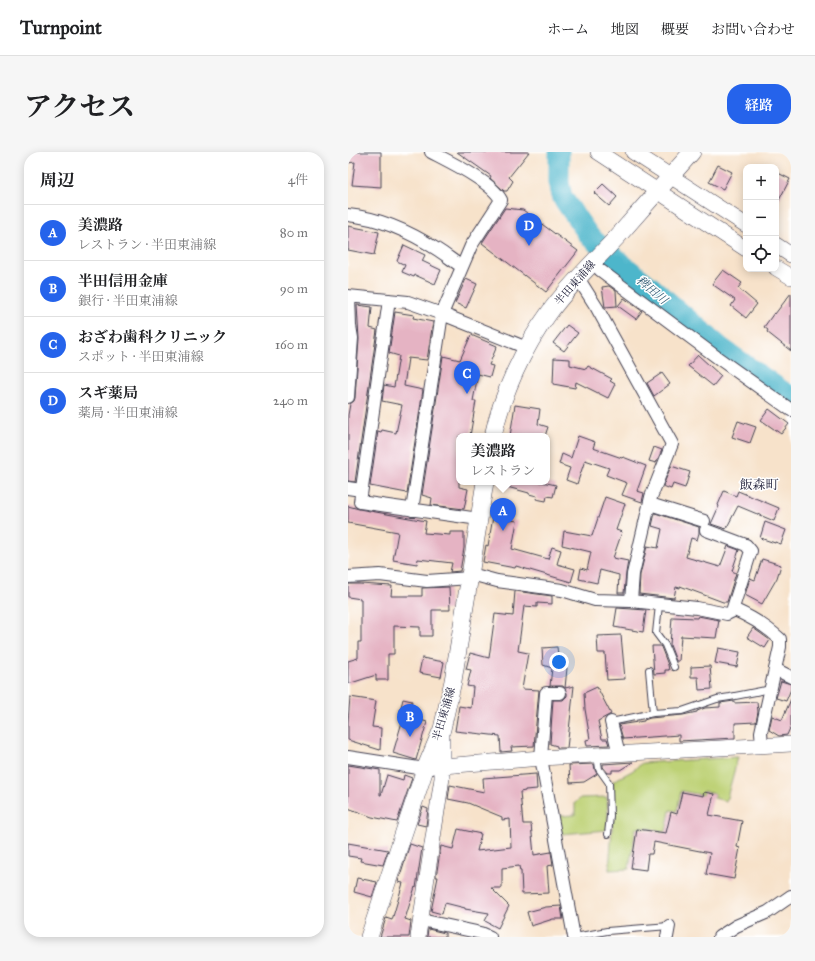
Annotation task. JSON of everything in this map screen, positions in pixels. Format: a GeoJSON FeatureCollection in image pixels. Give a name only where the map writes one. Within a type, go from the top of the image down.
{"type":"FeatureCollection","features":[{"type":"Feature","properties":{"kind":"main road","name":"半田東浦線"},"geometry":{"type":"LineString","coordinates":[[494,433],[502,405],[527,348],[549,313],[578,278],[596,266],[617,236],[692,152]]}},
{"type":"Feature","properties":{"kind":"main road","name":"半田東浦線"},"geometry":{"type":"LineString","coordinates":[[369,937],[425,769],[442,729],[453,681],[485,485]]}},
{"type":"Feature","properties":{"kind":"street"},"geometry":{"type":"LineString","coordinates":[[412,510],[442,314],[461,266],[478,235],[502,200],[498,193],[463,168],[432,152]]}},
{"type":"Feature","properties":{"kind":"street"},"geometry":{"type":"LineString","coordinates":[[598,152],[743,247]]}},
{"type":"Feature","properties":{"kind":"street"},"geometry":{"type":"LineString","coordinates":[[633,152],[743,223]]}},
{"type":"Feature","properties":{"kind":"street"},"geometry":{"type":"LineString","coordinates":[[348,215],[369,218],[406,233],[438,250],[461,266]]}},
{"type":"Feature","properties":{"kind":"street"},"geometry":{"type":"LineString","coordinates":[[779,247],[791,255]]}},
{"type":"Feature","properties":{"kind":"street"},"geometry":{"type":"LineString","coordinates":[[596,266],[718,358],[791,410]]}},
{"type":"Feature","properties":{"kind":"street"},"geometry":{"type":"LineString","coordinates":[[779,270],[791,277]]}},
{"type":"Feature","properties":{"kind":"street"},"geometry":{"type":"LineString","coordinates":[[578,278],[597,308],[672,444],[653,491],[643,525],[633,574],[631,601]]}},
{"type":"Feature","properties":{"kind":"street"},"geometry":{"type":"LineString","coordinates":[[348,397],[352,338],[349,296],[408,302],[527,348]]}},
{"type":"Feature","properties":{"kind":"street"},"geometry":{"type":"LineString","coordinates":[[389,300],[360,502],[479,519]]}},
{"type":"Feature","properties":{"kind":"street"},"geometry":{"type":"LineString","coordinates":[[348,488],[361,490]]}},
{"type":"Feature","properties":{"kind":"street"},"geometry":{"type":"LineString","coordinates":[[650,504],[705,526],[746,545],[751,551],[732,611]]}},
{"type":"Feature","properties":{"kind":"street"},"geometry":{"type":"LineString","coordinates":[[348,577],[380,575],[427,581],[470,576],[562,590],[595,600],[631,601],[697,608],[727,614],[735,610],[746,614],[785,638],[780,647],[761,732],[762,745]]}},
{"type":"Feature","properties":{"kind":"street"},"geometry":{"type":"LineString","coordinates":[[775,669],[791,677]]}},
{"type":"Feature","properties":{"kind":"street"},"geometry":{"type":"LineString","coordinates":[[560,693],[546,693],[541,758],[574,937]]}},
{"type":"Feature","properties":{"kind":"street"},"geometry":{"type":"LineString","coordinates":[[611,722],[619,754]]}},
{"type":"Feature","properties":{"kind":"street"},"geometry":{"type":"LineString","coordinates":[[418,937],[442,778],[442,729]]}},
{"type":"Feature","properties":{"kind":"street"},"geometry":{"type":"LineString","coordinates":[[348,757],[425,769],[443,766],[541,758],[791,744]]}},
{"type":"Feature","properties":{"kind":"street"},"geometry":{"type":"LineString","coordinates":[[719,937],[736,926],[768,912],[791,896]]}},
{"type":"Feature","properties":{"kind":"street"},"geometry":{"type":"LineString","coordinates":[[421,920],[481,933],[490,937]]}},
{"type":"Feature","properties":{"kind":"lane"},"geometry":{"type":"LineString","coordinates":[[659,604],[656,633],[665,645],[674,667]]}},
{"type":"Feature","properties":{"kind":"lane"},"geometry":{"type":"LineString","coordinates":[[649,670],[653,713]]}},
{"type":"Feature","properties":{"kind":"lane"},"geometry":{"type":"LineString","coordinates":[[611,722],[653,713],[682,710],[717,699],[771,689]]}},
{"type":"Feature","properties":{"kind":"lane"},"geometry":{"type":"LineString","coordinates":[[597,755],[599,769],[609,783],[610,816],[608,834]]}},
{"type":"Feature","properties":{"kind":"lane"},"geometry":{"type":"LineString","coordinates":[[574,937],[606,931],[668,932]]}},
{"type":"Feature","properties":{"kind":"green space"},"geometry":{"type":"Polygon","coordinates":[[[738,757],[726,801],[714,798],[715,794],[703,791],[702,795],[681,791],[677,811],[670,810],[666,832],[647,828],[636,828],[629,869],[609,870],[613,816],[613,781],[632,771],[642,763],[738,757]]]}},
{"type":"Feature","properties":{"kind":"green space"},"geometry":{"type":"Polygon","coordinates":[[[607,797],[607,830],[562,834],[557,816],[575,815],[575,803],[580,798],[607,797]]]}},
{"type":"Feature","properties":{"kind":"building"},"geometry":{"type":"Polygon","coordinates":[[[348,152],[381,152],[381,187],[352,185],[355,162],[348,163],[348,152]]]}},
{"type":"Feature","properties":{"kind":"building"},"geometry":{"type":"Polygon","coordinates":[[[457,152],[529,152],[509,177],[513,181],[507,191],[504,191],[490,178],[491,176],[457,152]]]}},
{"type":"Feature","properties":{"kind":"building"},"geometry":{"type":"Polygon","coordinates":[[[718,165],[732,172],[723,189],[709,182],[718,165]]]}},
{"type":"Feature","properties":{"kind":"building"},"geometry":{"type":"Polygon","coordinates":[[[779,174],[790,179],[779,200],[779,174]]]}},
{"type":"Feature","properties":{"kind":"building"},"geometry":{"type":"Polygon","coordinates":[[[603,184],[617,197],[609,206],[594,193],[603,184]]]}},
{"type":"Feature","properties":{"kind":"building"},"geometry":{"type":"Polygon","coordinates":[[[505,208],[523,210],[578,251],[546,292],[482,243],[505,208]]]}},
{"type":"Feature","properties":{"kind":"building"},"geometry":{"type":"Polygon","coordinates":[[[348,226],[379,232],[374,255],[348,250],[348,226]]]}},
{"type":"Feature","properties":{"kind":"building"},"geometry":{"type":"Polygon","coordinates":[[[404,245],[425,255],[422,261],[441,270],[435,284],[415,275],[414,277],[402,272],[405,265],[397,261],[404,245]]]}},
{"type":"Feature","properties":{"kind":"building"},"geometry":{"type":"Polygon","coordinates":[[[723,270],[742,283],[738,288],[757,304],[746,318],[731,306],[735,300],[712,284],[723,270]]]}},
{"type":"Feature","properties":{"kind":"building"},"geometry":{"type":"Polygon","coordinates":[[[466,279],[477,284],[466,308],[455,303],[466,279]]]}},
{"type":"Feature","properties":{"kind":"building"},"geometry":{"type":"Polygon","coordinates":[[[609,286],[616,291],[617,306],[605,307],[602,287],[609,286]]]}},
{"type":"Feature","properties":{"kind":"building"},"geometry":{"type":"Polygon","coordinates":[[[791,293],[791,351],[767,332],[768,330],[764,327],[791,293]]]}},
{"type":"Feature","properties":{"kind":"building"},"geometry":{"type":"Polygon","coordinates":[[[624,298],[642,311],[636,319],[618,306],[624,298]]]}},
{"type":"Feature","properties":{"kind":"building"},"geometry":{"type":"Polygon","coordinates":[[[357,305],[372,307],[370,328],[377,330],[355,482],[348,481],[348,415],[350,404],[355,398],[359,339],[357,305]]]}},
{"type":"Feature","properties":{"kind":"building"},"geometry":{"type":"Polygon","coordinates":[[[395,312],[414,315],[413,318],[433,322],[427,360],[408,358],[404,386],[423,390],[407,493],[370,486],[378,431],[381,432],[382,430],[396,433],[402,405],[382,401],[384,385],[394,387],[399,356],[389,353],[395,312]]]}},
{"type":"Feature","properties":{"kind":"building"},"geometry":{"type":"Polygon","coordinates":[[[567,325],[578,333],[564,351],[553,343],[567,325]]]}},
{"type":"Feature","properties":{"kind":"building"},"geometry":{"type":"Polygon","coordinates":[[[471,335],[497,346],[489,365],[493,366],[490,377],[478,374],[473,401],[476,401],[471,433],[456,433],[456,485],[468,489],[464,509],[431,505],[432,498],[422,495],[443,356],[460,360],[471,335]]]}},
{"type":"Feature","properties":{"kind":"building"},"geometry":{"type":"Polygon","coordinates":[[[698,355],[721,376],[713,386],[688,366],[698,355]]]}},
{"type":"Feature","properties":{"kind":"building"},"geometry":{"type":"Polygon","coordinates":[[[554,358],[570,359],[570,365],[586,369],[588,366],[612,379],[610,381],[615,384],[608,398],[576,382],[575,388],[553,384],[554,358]]]}},
{"type":"Feature","properties":{"kind":"building"},"geometry":{"type":"Polygon","coordinates":[[[662,373],[670,384],[654,396],[647,383],[662,373]]]}},
{"type":"Feature","properties":{"kind":"building"},"geometry":{"type":"Polygon","coordinates":[[[515,405],[540,409],[538,424],[548,427],[546,433],[510,433],[515,405]]]}},
{"type":"Feature","properties":{"kind":"building"},"geometry":{"type":"Polygon","coordinates":[[[769,409],[789,424],[781,434],[761,420],[769,409]]]}},
{"type":"Feature","properties":{"kind":"building"},"geometry":{"type":"Polygon","coordinates":[[[738,421],[756,427],[750,443],[732,437],[738,421]]]}},
{"type":"Feature","properties":{"kind":"building"},"geometry":{"type":"Polygon","coordinates":[[[578,436],[595,442],[593,448],[646,466],[637,491],[644,493],[642,502],[622,495],[627,483],[606,475],[609,468],[585,460],[577,484],[566,480],[570,468],[559,464],[562,454],[571,458],[578,436]]]}},
{"type":"Feature","properties":{"kind":"building"},"geometry":{"type":"Polygon","coordinates":[[[654,447],[662,450],[656,463],[649,461],[654,447]]]}},
{"type":"Feature","properties":{"kind":"building"},"geometry":{"type":"Polygon","coordinates":[[[671,466],[690,472],[685,488],[673,484],[671,489],[663,486],[671,466]]]}},
{"type":"Feature","properties":{"kind":"building"},"geometry":{"type":"Polygon","coordinates":[[[550,484],[556,485],[553,497],[547,496],[546,501],[536,499],[537,496],[500,485],[550,485],[550,484]]]}},
{"type":"Feature","properties":{"kind":"building"},"geometry":{"type":"Polygon","coordinates":[[[724,491],[736,496],[738,491],[779,508],[774,521],[738,506],[726,529],[711,524],[724,491]]]}},
{"type":"Feature","properties":{"kind":"building"},"geometry":{"type":"Polygon","coordinates":[[[605,497],[625,504],[616,530],[622,532],[613,558],[628,561],[624,593],[618,593],[619,575],[600,570],[597,583],[579,579],[581,568],[587,570],[591,552],[562,545],[564,531],[592,536],[605,497]]]}},
{"type":"Feature","properties":{"kind":"building"},"geometry":{"type":"Polygon","coordinates":[[[348,506],[426,521],[424,533],[450,535],[450,532],[464,532],[464,548],[460,571],[450,572],[452,563],[418,559],[417,564],[393,560],[398,532],[348,523],[348,506]]]}},
{"type":"Feature","properties":{"kind":"building"},"geometry":{"type":"Polygon","coordinates":[[[655,513],[699,527],[697,540],[691,538],[686,557],[720,567],[728,546],[739,550],[732,571],[736,573],[727,602],[723,602],[680,586],[680,588],[676,587],[674,598],[639,594],[640,575],[647,546],[658,548],[662,529],[652,526],[655,513]]]}},
{"type":"Feature","properties":{"kind":"building"},"geometry":{"type":"Polygon","coordinates":[[[493,517],[517,521],[512,549],[548,559],[552,547],[561,550],[557,564],[575,569],[571,582],[516,566],[515,568],[483,562],[486,545],[488,546],[493,517]]]}},
{"type":"Feature","properties":{"kind":"building"},"geometry":{"type":"Polygon","coordinates":[[[765,522],[786,530],[781,544],[760,538],[765,522]]]}},
{"type":"Feature","properties":{"kind":"building"},"geometry":{"type":"Polygon","coordinates":[[[762,559],[781,565],[777,578],[762,604],[745,595],[750,578],[755,580],[762,559]]]}},
{"type":"Feature","properties":{"kind":"building"},"geometry":{"type":"Polygon","coordinates":[[[348,584],[392,586],[391,596],[422,596],[422,588],[449,587],[450,610],[432,610],[432,636],[420,636],[420,627],[394,626],[394,654],[388,654],[388,680],[376,680],[376,675],[348,684],[348,661],[358,658],[358,642],[361,642],[361,599],[348,597],[348,584]]]}},
{"type":"Feature","properties":{"kind":"building"},"geometry":{"type":"Polygon","coordinates":[[[515,591],[552,596],[552,604],[537,603],[537,607],[524,606],[518,651],[528,653],[522,689],[539,690],[534,746],[511,747],[512,751],[501,752],[500,736],[455,731],[459,706],[471,708],[473,687],[467,686],[471,670],[466,669],[470,653],[489,658],[495,614],[513,616],[515,591]]]}},
{"type":"Feature","properties":{"kind":"building"},"geometry":{"type":"Polygon","coordinates":[[[617,608],[646,610],[643,632],[614,627],[617,608]]]}},
{"type":"Feature","properties":{"kind":"building"},"geometry":{"type":"Polygon","coordinates":[[[698,616],[719,620],[716,638],[681,636],[679,661],[676,661],[670,645],[672,617],[697,618],[698,616]]]}},
{"type":"Feature","properties":{"kind":"building"},"geometry":{"type":"Polygon","coordinates":[[[753,628],[770,640],[765,648],[747,637],[753,628]]]}},
{"type":"Feature","properties":{"kind":"building"},"geometry":{"type":"Polygon","coordinates":[[[621,635],[625,679],[607,680],[605,653],[598,653],[597,636],[621,635]]]}},
{"type":"Feature","properties":{"kind":"building"},"geometry":{"type":"Polygon","coordinates":[[[652,646],[661,647],[669,670],[665,670],[665,673],[654,674],[652,646]]]}},
{"type":"Feature","properties":{"kind":"building"},"geometry":{"type":"Polygon","coordinates":[[[557,647],[559,664],[565,665],[565,668],[567,668],[565,688],[574,686],[567,748],[557,748],[557,746],[550,744],[553,700],[563,700],[567,696],[567,693],[563,686],[550,686],[552,668],[543,665],[542,648],[557,647]]]}},
{"type":"Feature","properties":{"kind":"building"},"geometry":{"type":"Polygon","coordinates":[[[718,648],[740,652],[737,667],[715,663],[718,648]]]}},
{"type":"Feature","properties":{"kind":"building"},"geometry":{"type":"Polygon","coordinates":[[[422,658],[444,662],[441,677],[419,673],[422,658]]]}},
{"type":"Feature","properties":{"kind":"building"},"geometry":{"type":"Polygon","coordinates":[[[710,666],[712,689],[699,690],[698,677],[691,677],[691,667],[710,666]]]}},
{"type":"Feature","properties":{"kind":"building"},"geometry":{"type":"Polygon","coordinates":[[[781,681],[791,684],[791,689],[786,701],[776,698],[781,681]]]}},
{"type":"Feature","properties":{"kind":"building"},"geometry":{"type":"Polygon","coordinates":[[[597,687],[611,714],[598,721],[602,739],[607,739],[609,745],[587,746],[586,740],[590,739],[584,693],[597,687]]]}},
{"type":"Feature","properties":{"kind":"building"},"geometry":{"type":"Polygon","coordinates":[[[350,697],[376,701],[372,727],[381,728],[380,750],[348,740],[350,697]]]}},
{"type":"Feature","properties":{"kind":"building"},"geometry":{"type":"Polygon","coordinates":[[[403,699],[412,701],[409,713],[400,711],[403,699]]]}},
{"type":"Feature","properties":{"kind":"building"},"geometry":{"type":"Polygon","coordinates":[[[791,699],[791,726],[787,735],[779,736],[769,730],[772,716],[782,720],[791,699]]]}},
{"type":"Feature","properties":{"kind":"building"},"geometry":{"type":"Polygon","coordinates":[[[734,701],[734,703],[757,702],[758,712],[756,722],[735,723],[735,738],[679,741],[679,735],[623,739],[619,725],[644,721],[650,718],[683,715],[697,712],[705,708],[720,707],[720,703],[734,701]]]}},
{"type":"Feature","properties":{"kind":"building"},"geometry":{"type":"Polygon","coordinates":[[[404,715],[427,722],[416,760],[393,753],[404,715]]]}},
{"type":"Feature","properties":{"kind":"building"},"geometry":{"type":"Polygon","coordinates":[[[633,762],[620,770],[612,770],[612,773],[608,773],[603,767],[603,764],[633,762]]]}},
{"type":"Feature","properties":{"kind":"building"},"geometry":{"type":"Polygon","coordinates":[[[594,764],[597,774],[584,782],[570,783],[569,765],[594,764]]]}},
{"type":"Feature","properties":{"kind":"building"},"geometry":{"type":"Polygon","coordinates":[[[348,765],[380,770],[380,795],[387,775],[403,780],[404,775],[412,778],[397,822],[372,817],[348,808],[348,765]]]}},
{"type":"Feature","properties":{"kind":"building"},"geometry":{"type":"Polygon","coordinates":[[[536,774],[537,789],[520,792],[523,824],[531,824],[534,855],[551,852],[553,865],[547,866],[549,893],[522,894],[521,871],[519,866],[502,868],[502,888],[491,888],[509,906],[498,928],[485,921],[489,913],[465,909],[445,903],[442,914],[431,911],[438,877],[436,877],[441,846],[453,849],[458,829],[481,834],[477,851],[511,847],[510,819],[502,820],[502,817],[468,803],[448,799],[450,785],[484,792],[483,778],[536,774]]]}},
{"type":"Feature","properties":{"kind":"building"},"geometry":{"type":"Polygon","coordinates":[[[682,792],[703,796],[704,792],[714,794],[709,815],[742,821],[737,847],[740,848],[734,879],[706,874],[710,853],[654,842],[652,854],[648,854],[646,870],[631,868],[637,829],[666,833],[671,812],[677,814],[682,792]]]}},
{"type":"Feature","properties":{"kind":"building"},"geometry":{"type":"Polygon","coordinates":[[[423,807],[428,809],[426,826],[417,824],[423,807]]]}},
{"type":"Feature","properties":{"kind":"building"},"geometry":{"type":"Polygon","coordinates":[[[348,843],[388,850],[383,865],[360,861],[361,858],[348,856],[348,843]]]}},
{"type":"Feature","properties":{"kind":"building"},"geometry":{"type":"Polygon","coordinates":[[[410,844],[422,848],[416,888],[415,887],[405,919],[411,921],[409,937],[380,937],[386,918],[392,920],[403,883],[398,882],[410,844]]]}},
{"type":"Feature","properties":{"kind":"building"},"geometry":{"type":"Polygon","coordinates":[[[357,878],[377,882],[372,897],[354,892],[357,878]]]}},
{"type":"Feature","properties":{"kind":"building"},"geometry":{"type":"Polygon","coordinates":[[[561,906],[563,919],[553,919],[531,926],[527,912],[546,907],[561,906]]]}},
{"type":"Feature","properties":{"kind":"building"},"geometry":{"type":"Polygon","coordinates":[[[428,929],[445,933],[445,937],[427,937],[428,929]]]}},
{"type":"Feature","properties":{"kind":"waterway","name":"稗田川"},"geometry":{"type":"LineString","coordinates":[[559,152],[559,182],[562,197],[590,237],[651,287],[720,347],[791,397]]}},
{"type":"Feature","properties":{"kind":"place","name":"スギ薬局"},"geometry":{"type":"Point","coordinates":[529,246]}},
{"type":"Feature","properties":{"kind":"place","name":"おざわ歯科クリニック"},"geometry":{"type":"Point","coordinates":[467,394]}},
{"type":"Feature","properties":{"kind":"place","name":"美濃路"},"geometry":{"type":"Point","coordinates":[503,531]}},
{"type":"Feature","properties":{"kind":"place","name":"半田信用金庫"},"geometry":{"type":"Point","coordinates":[410,737]}},
{"type":"Feature","properties":{"kind":"district","name":"飯森町"},"geometry":{"type":"Point","coordinates":[759,485]}}]}
